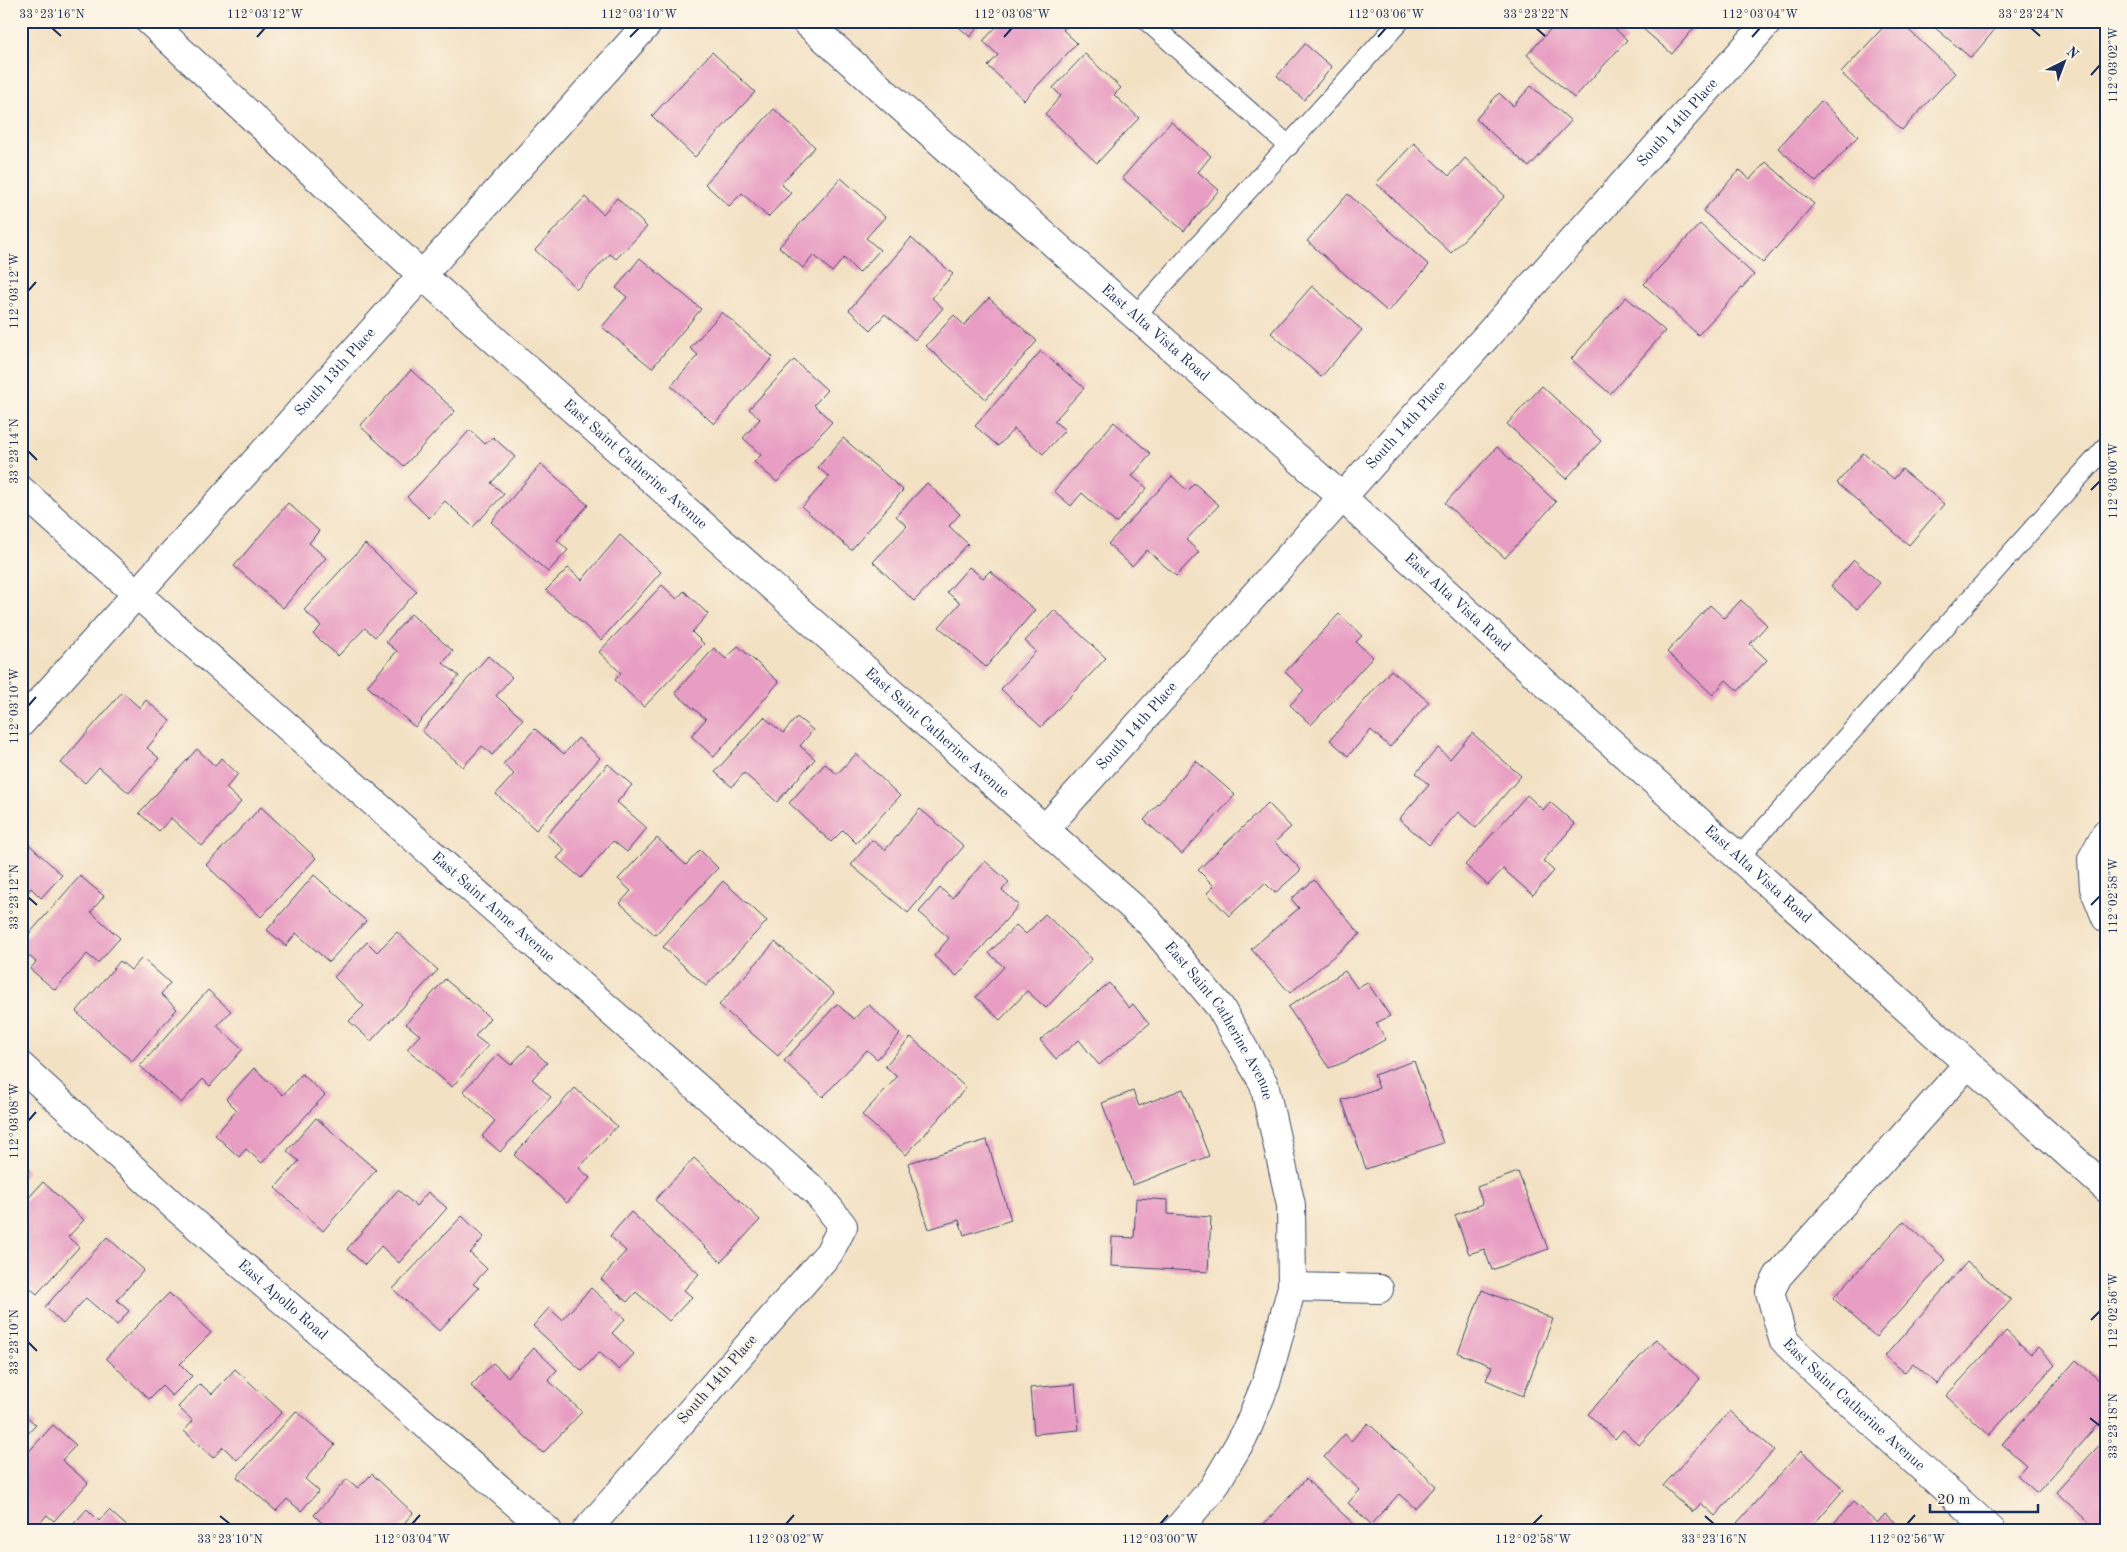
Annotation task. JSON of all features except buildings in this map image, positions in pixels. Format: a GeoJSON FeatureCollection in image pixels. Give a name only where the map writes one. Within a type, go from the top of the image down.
{"type":"FeatureCollection","features":[{"type":"Feature","properties":{"kind":"street","name":"East Saint Catherine Avenue"},"geometry":{"type":"LineString","coordinates":[[149,21],[422,276],[1147,920],[1220,1007],[1264,1084],[1292,1205],[1292,1287],[1266,1383],[1245,1434],[1213,1488],[1176,1531]]}},
{"type":"Feature","properties":{"kind":"street","name":"South 13th Place"},"geometry":{"type":"LineString","coordinates":[[21,723],[650,21]]}},
{"type":"Feature","properties":{"kind":"street","name":"East Alta Vista Road"},"geometry":{"type":"LineString","coordinates":[[805,21],[1135,316],[1342,497],[2106,1188]]}},
{"type":"Feature","properties":{"kind":"street","name":"South 14th Place"},"geometry":{"type":"LineString","coordinates":[[1045,829],[1769,21]]}},
{"type":"Feature","properties":{"kind":"street","name":"East Saint Anne Avenue"},"geometry":{"type":"LineString","coordinates":[[21,490],[817,1193],[843,1226]]}},
{"type":"Feature","properties":{"kind":"street"},"geometry":{"type":"LineString","coordinates":[[2106,833],[2092,859],[2094,888],[2106,918]]}},
{"type":"Feature","properties":{"kind":"street","name":"East Saint Catherine Avenue"},"geometry":{"type":"LineString","coordinates":[[1968,1064],[1778,1276],[1770,1292],[1784,1339],[1803,1360],[1992,1531]]}},
{"type":"Feature","properties":{"kind":"street","name":"East Apollo Road"},"geometry":{"type":"LineString","coordinates":[[21,1066],[174,1204],[548,1531]]}},
{"type":"Feature","properties":{"kind":"street","name":"South 14th Place"},"geometry":{"type":"LineString","coordinates":[[586,1531],[829,1254],[843,1226]]}},
{"type":"Feature","properties":{"kind":"street"},"geometry":{"type":"LineString","coordinates":[[1292,1287],[1379,1289]]}},
{"type":"Feature","properties":{"kind":"lane"},"geometry":{"type":"LineString","coordinates":[[1146,21],[1289,146]]}},
{"type":"Feature","properties":{"kind":"lane"},"geometry":{"type":"LineString","coordinates":[[1135,316],[1400,21]]}},
{"type":"Feature","properties":{"kind":"lane"},"geometry":{"type":"LineString","coordinates":[[1739,858],[2106,447]]}}]}
